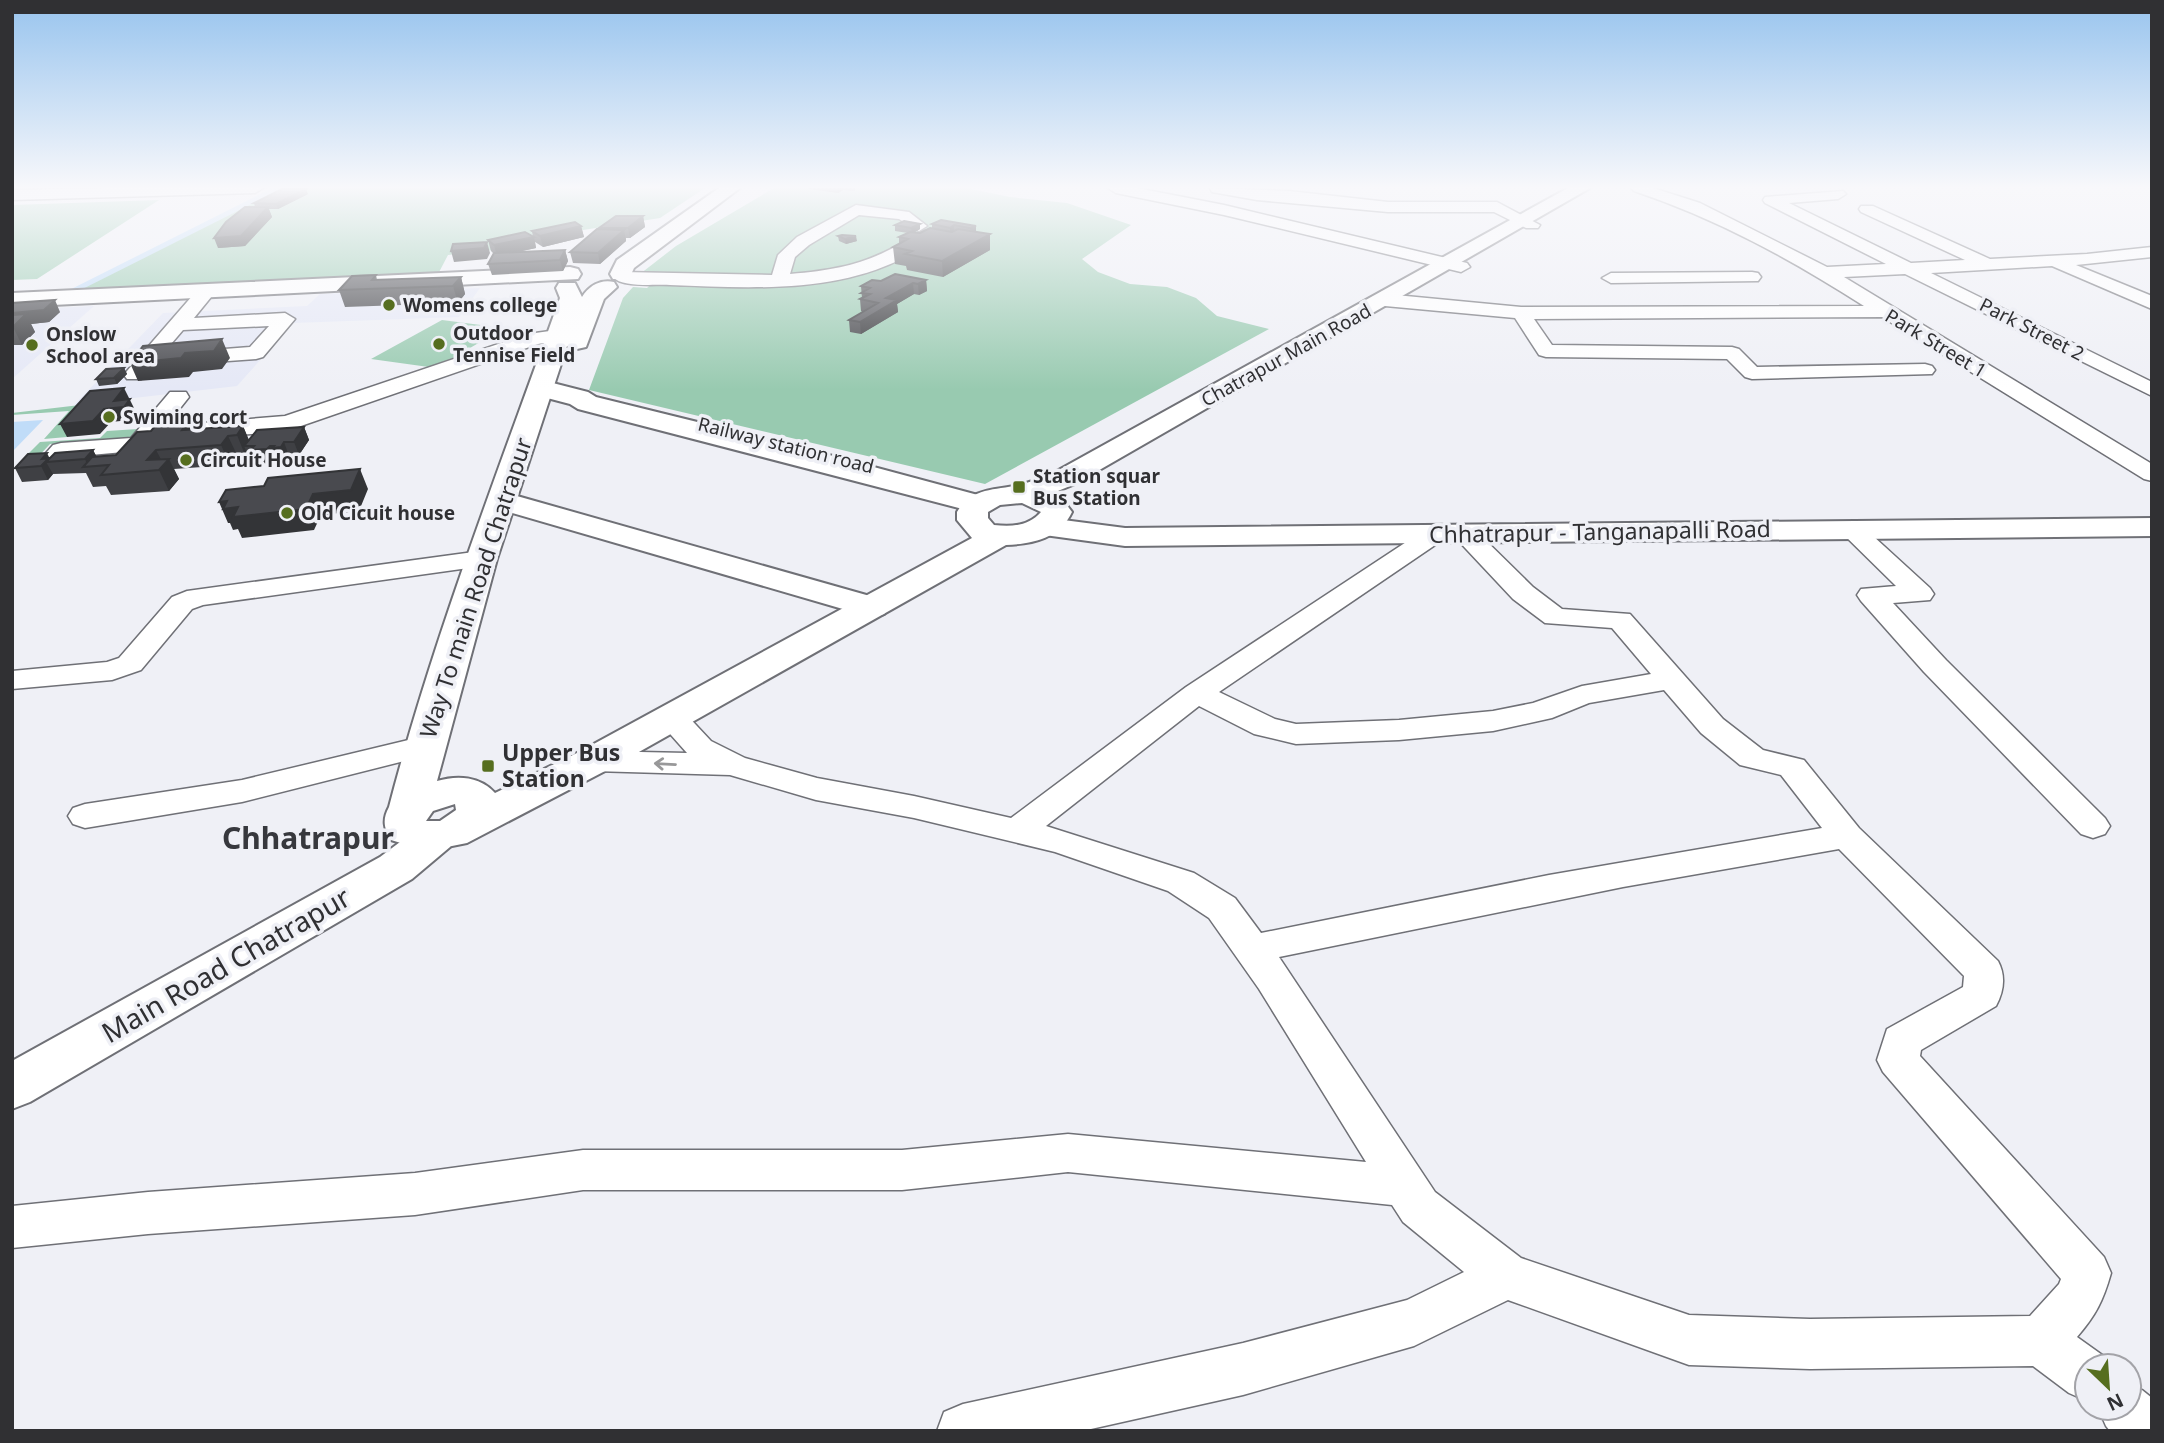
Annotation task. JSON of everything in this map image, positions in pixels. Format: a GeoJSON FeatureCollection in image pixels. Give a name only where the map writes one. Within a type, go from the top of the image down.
{"type":"FeatureCollection","features":[{"type":"Feature","properties":{"kind":"main road"},"geometry":{"type":"LineString","coordinates":[[12,300],[566,282],[580,290],[612,277],[637,255]]}},
{"type":"Feature","properties":{"kind":"main road"},"geometry":{"type":"LineString","coordinates":[[612,277],[638,255]]}},
{"type":"Feature","properties":{"kind":"main road","name":"Chatrapur Main Road"},"geometry":{"type":"LineString","coordinates":[[1041,508],[1472,255]]}},
{"type":"Feature","properties":{"kind":"main road","name":"Way To main Road Chatrapur"},"geometry":{"type":"LineString","coordinates":[[445,812],[425,746],[481,559],[512,503],[594,296],[612,277]]}},
{"type":"Feature","properties":{"kind":"main road"},"geometry":{"type":"LineString","coordinates":[[553,397],[557,337],[571,298],[566,282]]}},
{"type":"Feature","properties":{"kind":"main road"},"geometry":{"type":"LineString","coordinates":[[12,306],[204,294]]}},
{"type":"Feature","properties":{"kind":"main road","name":"Railway station road"},"geometry":{"type":"LineString","coordinates":[[553,397],[793,454],[988,516]]}},
{"type":"Feature","properties":{"kind":"main road"},"geometry":{"type":"LineString","coordinates":[[512,503],[861,604]]}},
{"type":"Feature","properties":{"kind":"main road","name":"Way To main Road Chatrapur"},"geometry":{"type":"LineString","coordinates":[[445,812],[512,503]]}},
{"type":"Feature","properties":{"kind":"main road"},"geometry":{"type":"LineString","coordinates":[[988,516],[1023,535],[1041,508]]}},
{"type":"Feature","properties":{"kind":"main road"},"geometry":{"type":"LineString","coordinates":[[445,812],[593,761],[861,604],[988,516],[1041,508]]}},
{"type":"Feature","properties":{"kind":"main road","name":"Chhatrapur - Tanganapalli Road"},"geometry":{"type":"LineString","coordinates":[[1041,508],[1125,537],[2152,527]]}},
{"type":"Feature","properties":{"kind":"main road"},"geometry":{"type":"LineString","coordinates":[[445,812],[861,604]]}},
{"type":"Feature","properties":{"kind":"main road","name":"Main Road Chatrapur"},"geometry":{"type":"LineString","coordinates":[[12,1087],[396,868],[445,812]]}},
{"type":"Feature","properties":{"kind":"street"},"geometry":{"type":"LineString","coordinates":[[786,278],[788,255]]}},
{"type":"Feature","properties":{"kind":"street"},"geometry":{"type":"LineString","coordinates":[[612,277],[706,280],[786,278],[869,267],[891,255]]}},
{"type":"Feature","properties":{"kind":"street"},"geometry":{"type":"LineString","coordinates":[[1414,255],[1455,265]]}},
{"type":"Feature","properties":{"kind":"street","name":"Park Street 1"},"geometry":{"type":"LineString","coordinates":[[1790,255],[1822,272],[2152,474]]}},
{"type":"Feature","properties":{"kind":"street","name":"Park Street 2"},"geometry":{"type":"LineString","coordinates":[[1884,255],[2152,390]]}},
{"type":"Feature","properties":{"kind":"street"},"geometry":{"type":"LineString","coordinates":[[1969,255],[1988,264]]}},
{"type":"Feature","properties":{"kind":"street"},"geometry":{"type":"LineString","coordinates":[[1822,272],[1912,269],[2115,255]]}},
{"type":"Feature","properties":{"kind":"street"},"geometry":{"type":"LineString","coordinates":[[2051,261],[2152,303]]}},
{"type":"Feature","properties":{"kind":"street"},"geometry":{"type":"LineString","coordinates":[[1611,278],[1752,277]]}},
{"type":"Feature","properties":{"kind":"street"},"geometry":{"type":"LineString","coordinates":[[786,278],[850,291]]}},
{"type":"Feature","properties":{"kind":"street"},"geometry":{"type":"LineString","coordinates":[[1645,279],[1667,314]]}},
{"type":"Feature","properties":{"kind":"street"},"geometry":{"type":"LineString","coordinates":[[176,325],[285,319],[256,353],[140,368],[176,325],[204,294]]}},
{"type":"Feature","properties":{"kind":"street"},"geometry":{"type":"LineString","coordinates":[[1392,301],[1521,313],[1883,311]]}},
{"type":"Feature","properties":{"kind":"street"},"geometry":{"type":"LineString","coordinates":[[1521,313],[1546,351],[1732,353]]}},
{"type":"Feature","properties":{"kind":"street"},"geometry":{"type":"LineString","coordinates":[[1690,314],[1752,373],[1925,370]]}},
{"type":"Feature","properties":{"kind":"street"},"geometry":{"type":"LineString","coordinates":[[148,434],[270,426],[391,389],[535,338],[557,337]]}},
{"type":"Feature","properties":{"kind":"street"},"geometry":{"type":"LineString","coordinates":[[204,443],[305,437],[328,430],[391,389]]}},
{"type":"Feature","properties":{"kind":"street"},"geometry":{"type":"LineString","coordinates":[[51,461],[61,450],[138,445],[177,397]]}},
{"type":"Feature","properties":{"kind":"street"},"geometry":{"type":"LineString","coordinates":[[1852,530],[1920,594],[1871,595],[1935,666],[2093,826]]}},
{"type":"Feature","properties":{"kind":"street"},"geometry":{"type":"LineString","coordinates":[[1018,831],[1197,693],[1450,534],[1555,617],[1620,620],[1712,726],[1752,758],[1792,767],[1847,836],[1984,972],[1983,995],[1902,1041],[1898,1060],[2087,1273],[2079,1298],[2041,1341]]}},
{"type":"Feature","properties":{"kind":"street"},"geometry":{"type":"LineString","coordinates":[[12,680],[112,671],[130,664],[182,603],[197,597],[481,559]]}},
{"type":"Feature","properties":{"kind":"street"},"geometry":{"type":"LineString","coordinates":[[1197,693],[1265,727],[1296,734],[1399,730],[1493,721],[1541,711],[1582,695],[1673,679]]}},
{"type":"Feature","properties":{"kind":"street"},"geometry":{"type":"LineString","coordinates":[[671,717],[700,748],[733,765],[816,789],[914,807],[1062,842],[1181,882],[1222,908],[1273,978],[1419,1208],[1506,1276],[1689,1340],[1810,1343],[2041,1341],[2073,1365]]}},
{"type":"Feature","properties":{"kind":"street"},"geometry":{"type":"LineString","coordinates":[[85,816],[242,791],[425,746]]}},
{"type":"Feature","properties":{"kind":"street"},"geometry":{"type":"LineString","coordinates":[[593,761],[733,765]]}},
{"type":"Feature","properties":{"kind":"street"},"geometry":{"type":"LineString","coordinates":[[1252,949],[1691,861],[1847,836]]}},
{"type":"Feature","properties":{"kind":"street"},"geometry":{"type":"LineString","coordinates":[[12,1227],[148,1213],[415,1194],[583,1170],[902,1170],[1068,1153],[1406,1186]]}},
{"type":"Feature","properties":{"kind":"street"},"geometry":{"type":"LineString","coordinates":[[963,1431],[1243,1369],[1414,1322],[1506,1276]]}},
{"type":"Feature","properties":{"kind":"shaded area"},"geometry":{"type":"Polygon","coordinates":[[[480,288],[459,317],[293,323],[237,386],[74,405],[163,313],[307,306],[320,294],[480,288]]]}},
{"type":"Feature","properties":{"kind":"shaded area","name":"Onslow School area"},"geometry":{"type":"Polygon","coordinates":[[[94,306],[12,379],[12,310],[94,306]]]}},
{"type":"Feature","properties":{"kind":"green space"},"geometry":{"type":"Polygon","coordinates":[[[12,255],[74,255],[37,279],[12,280],[12,255]]]}},
{"type":"Feature","properties":{"kind":"green space"},"geometry":{"type":"Polygon","coordinates":[[[144,255],[448,255],[437,276],[60,296],[144,255]]]}},
{"type":"Feature","properties":{"kind":"green space"},"geometry":{"type":"Polygon","coordinates":[[[664,255],[1087,255],[1082,259],[1098,272],[1130,284],[1167,287],[1196,298],[1217,316],[1269,329],[985,484],[589,390],[623,298],[633,287],[647,288],[660,276],[640,274],[664,255]]]}},
{"type":"Feature","properties":{"kind":"green space","name":"Outdoor Tennise Field"},"geometry":{"type":"Polygon","coordinates":[[[442,320],[504,328],[436,368],[371,359],[442,320]]]}},
{"type":"Feature","properties":{"kind":"green space"},"geometry":{"type":"Polygon","coordinates":[[[97,403],[67,437],[44,439],[69,411],[12,415],[12,413],[97,403]]]}},
{"type":"Feature","properties":{"kind":"green space"},"geometry":{"type":"Polygon","coordinates":[[[138,429],[129,439],[50,444],[35,460],[21,461],[40,442],[100,438],[107,431],[138,429]]]}},
{"type":"Feature","properties":{"kind":"water"},"geometry":{"type":"Polygon","coordinates":[[[43,420],[12,452],[12,422],[43,420]]]}},
{"type":"Feature","properties":{"kind":"building"},"geometry":{"type":"Polygon","coordinates":[[[493,255],[562,255],[560,260],[488,264],[493,255]]]}},
{"type":"Feature","properties":{"kind":"building"},"geometry":{"type":"Polygon","coordinates":[[[912,255],[952,255],[942,261],[912,255]]]}},
{"type":"Feature","properties":{"kind":"building"},"geometry":{"type":"Polygon","coordinates":[[[895,274],[926,280],[913,283],[886,298],[897,300],[860,322],[849,320],[878,303],[860,299],[870,294],[861,293],[870,288],[861,286],[895,274]]]}},
{"type":"Feature","properties":{"kind":"building"},"geometry":{"type":"Polygon","coordinates":[[[376,275],[372,280],[461,277],[453,286],[339,290],[352,276],[376,275]]]}},
{"type":"Feature","properties":{"kind":"building"},"geometry":{"type":"Polygon","coordinates":[[[55,300],[44,310],[12,313],[12,303],[55,300]]]}},
{"type":"Feature","properties":{"kind":"building"},"geometry":{"type":"Polygon","coordinates":[[[26,314],[13,327],[12,327],[12,315],[26,314]]]}},
{"type":"Feature","properties":{"kind":"building"},"geometry":{"type":"Polygon","coordinates":[[[222,339],[214,351],[185,353],[181,358],[130,363],[143,346],[222,339]]]}},
{"type":"Feature","properties":{"kind":"building"},"geometry":{"type":"Polygon","coordinates":[[[124,368],[114,378],[96,379],[106,369],[124,368]]]}},
{"type":"Feature","properties":{"kind":"building"},"geometry":{"type":"Polygon","coordinates":[[[124,388],[114,401],[130,399],[124,407],[104,409],[93,421],[60,424],[90,391],[124,388]]]}},
{"type":"Feature","properties":{"kind":"building"},"geometry":{"type":"Polygon","coordinates":[[[192,416],[182,430],[243,426],[237,435],[228,436],[221,445],[156,450],[147,460],[169,459],[159,470],[101,475],[109,465],[83,467],[92,457],[116,455],[137,432],[151,431],[162,418],[192,416]]]}},
{"type":"Feature","properties":{"kind":"building"},"geometry":{"type":"Polygon","coordinates":[[[304,427],[294,442],[284,442],[281,447],[250,450],[254,446],[244,446],[257,430],[304,427]]]}},
{"type":"Feature","properties":{"kind":"building"},"geometry":{"type":"Polygon","coordinates":[[[93,450],[85,459],[46,462],[55,453],[93,450]]]}},
{"type":"Feature","properties":{"kind":"building"},"geometry":{"type":"Polygon","coordinates":[[[47,453],[42,459],[49,458],[41,466],[15,468],[28,454],[47,453]]]}},
{"type":"Feature","properties":{"kind":"building"},"geometry":{"type":"Polygon","coordinates":[[[360,469],[351,490],[313,494],[306,509],[233,517],[238,507],[223,509],[227,501],[219,502],[226,490],[264,486],[268,478],[360,469]]]}},
{"type":"Feature","properties":{"kind":"waterway"},"geometry":{"type":"LineString","coordinates":[[73,291],[144,255]]}},
{"type":"Feature","properties":{"kind":"place","name":"Womens college"},"geometry":{"type":"Point","coordinates":[389,305]}},
{"type":"Feature","properties":{"kind":"place","name":"Outdoor Tennise Field"},"geometry":{"type":"Point","coordinates":[439,344]}},
{"type":"Feature","properties":{"kind":"place","name":"Onslow School area"},"geometry":{"type":"Point","coordinates":[32,345]}},
{"type":"Feature","properties":{"kind":"place","name":"Swiming cort"},"geometry":{"type":"Point","coordinates":[109,417]}},
{"type":"Feature","properties":{"kind":"place","name":"Circuit House"},"geometry":{"type":"Point","coordinates":[186,460]}},
{"type":"Feature","properties":{"kind":"place","name":"Station squar Bus Station"},"geometry":{"type":"Point","coordinates":[1019,487]}},
{"type":"Feature","properties":{"kind":"place","name":"Old Cicuit house"},"geometry":{"type":"Point","coordinates":[287,513]}},
{"type":"Feature","properties":{"kind":"place","name":"Upper Bus Station"},"geometry":{"type":"Point","coordinates":[488,766]}},
{"type":"Feature","properties":{"kind":"district","name":"Chhatrapur"},"geometry":{"type":"Point","coordinates":[308,839]}}]}
